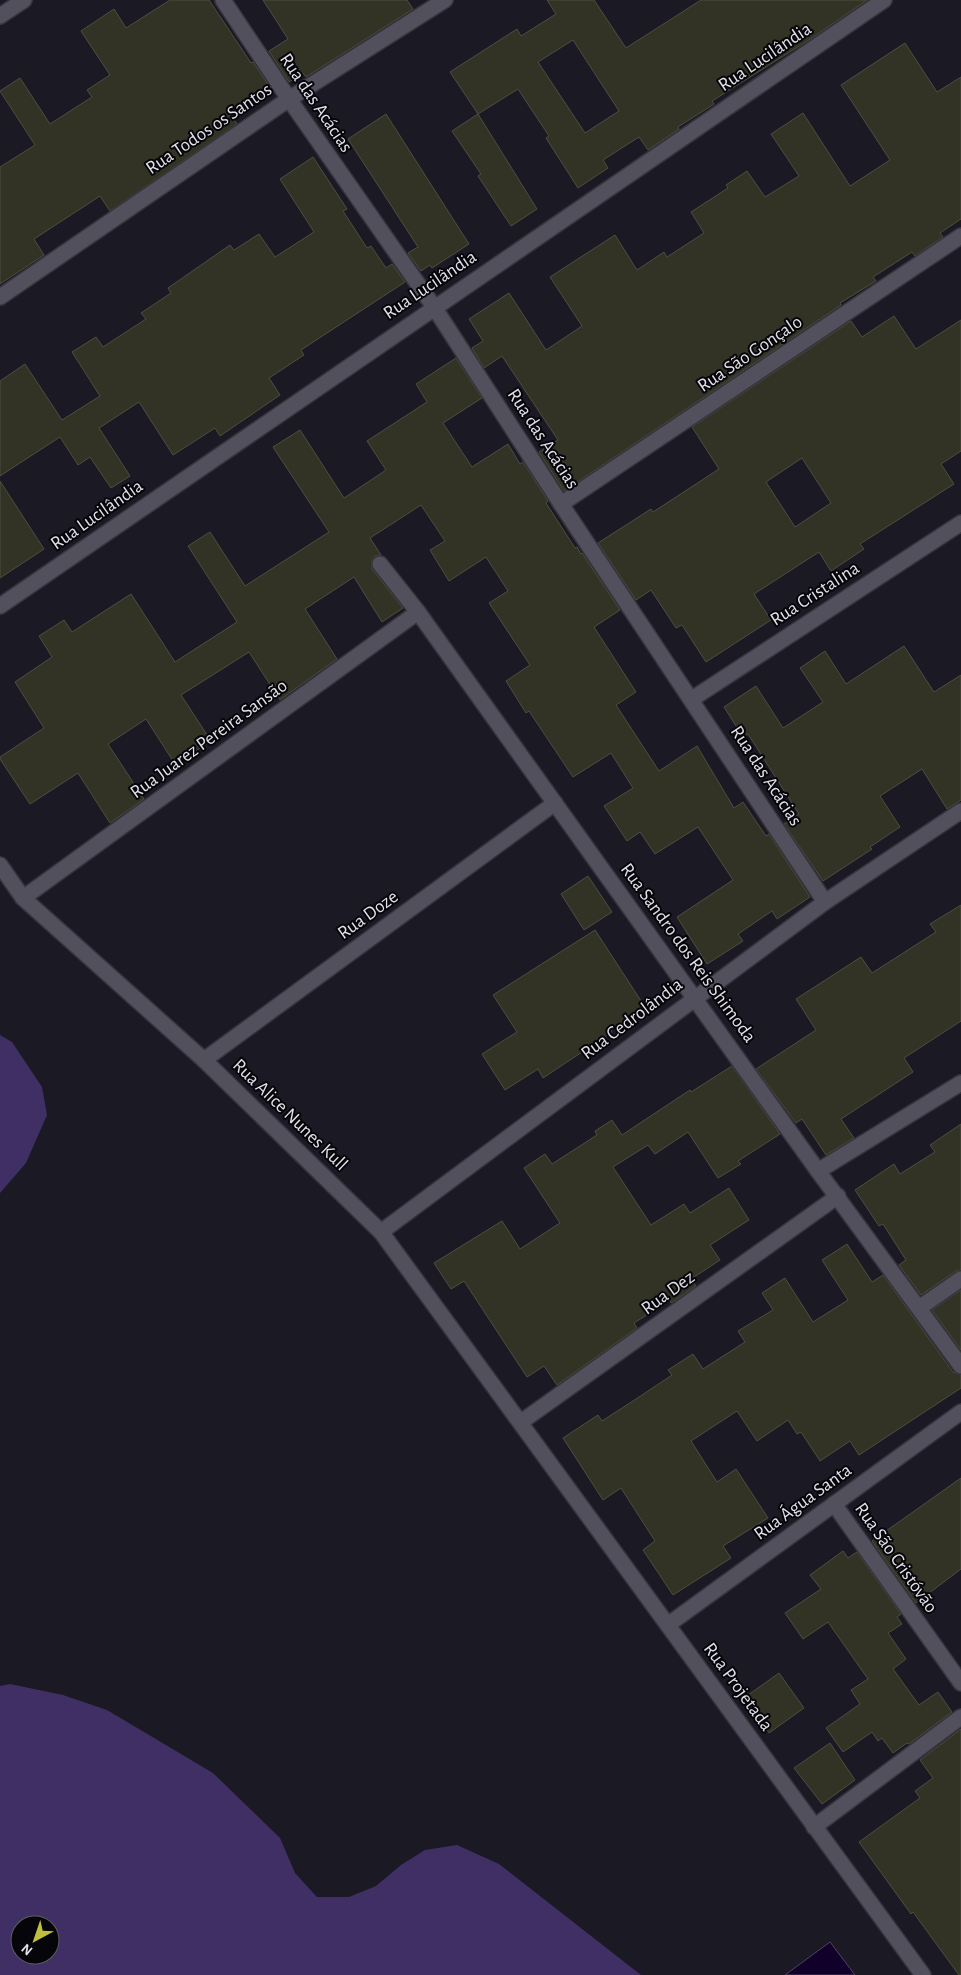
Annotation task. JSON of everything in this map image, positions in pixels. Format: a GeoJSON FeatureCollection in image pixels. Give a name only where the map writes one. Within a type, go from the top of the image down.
{"type":"FeatureCollection","features":[{"type":"Feature","properties":{"kind":"street"},"geometry":{"type":"LineString","coordinates":[[0,16],[24,0]]}},
{"type":"Feature","properties":{"kind":"street","name":"Rua das Acácias"},"geometry":{"type":"LineString","coordinates":[[223,0],[289,99],[434,307],[561,504],[825,902]]}},
{"type":"Feature","properties":{"kind":"street","name":"Rua Todos os Santos"},"geometry":{"type":"LineString","coordinates":[[0,297],[289,99],[445,0]]}},
{"type":"Feature","properties":{"kind":"street","name":"Rua Lucilândia"},"geometry":{"type":"LineString","coordinates":[[0,606],[884,0]]}},
{"type":"Feature","properties":{"kind":"street","name":"Rua São Gonçalo"},"geometry":{"type":"LineString","coordinates":[[561,504],[961,236]]}},
{"type":"Feature","properties":{"kind":"street","name":"Rua Cristalina"},"geometry":{"type":"LineString","coordinates":[[692,699],[961,523]]}},
{"type":"Feature","properties":{"kind":"street","name":"Rua Sandro dos Reis Shimoda"},"geometry":{"type":"LineString","coordinates":[[380,564],[418,612],[818,1171],[961,1366]]}},
{"type":"Feature","properties":{"kind":"street","name":"Rua Juarez Pereira Sansão"},"geometry":{"type":"LineString","coordinates":[[23,898],[418,612]]}},
{"type":"Feature","properties":{"kind":"street","name":"Rua Doze"},"geometry":{"type":"LineString","coordinates":[[204,1060],[555,802]]}},
{"type":"Feature","properties":{"kind":"street","name":"Rua Cedrolândia"},"geometry":{"type":"LineString","coordinates":[[381,1232],[825,902],[961,811]]}},
{"type":"Feature","properties":{"kind":"street","name":"Rua Alice Nunes Kull"},"geometry":{"type":"LineString","coordinates":[[0,865],[23,898],[204,1060],[381,1232],[521,1422]]}},
{"type":"Feature","properties":{"kind":"street"},"geometry":{"type":"LineString","coordinates":[[818,1171],[961,1083]]}},
{"type":"Feature","properties":{"kind":"street","name":"Rua Dez"},"geometry":{"type":"LineString","coordinates":[[521,1422],[838,1196]]}},
{"type":"Feature","properties":{"kind":"street"},"geometry":{"type":"LineString","coordinates":[[919,1308],[961,1279]]}},
{"type":"Feature","properties":{"kind":"street","name":"Rua Água Santa"},"geometry":{"type":"LineString","coordinates":[[668,1624],[961,1412]]}},
{"type":"Feature","properties":{"kind":"street","name":"Rua Projetada"},"geometry":{"type":"LineString","coordinates":[[521,1422],[923,1975]]}},
{"type":"Feature","properties":{"kind":"street","name":"Rua São Cristóvão"},"geometry":{"type":"LineString","coordinates":[[834,1504],[961,1683]]}},
{"type":"Feature","properties":{"kind":"street"},"geometry":{"type":"LineString","coordinates":[[814,1827],[961,1717]]}},
{"type":"Feature","properties":{"kind":"shaded area"},"geometry":{"type":"Polygon","coordinates":[[[0,1035],[12,1042],[42,1087],[47,1115],[26,1163],[0,1193],[0,1035]]]}},
{"type":"Feature","properties":{"kind":"shaded area"},"geometry":{"type":"Polygon","coordinates":[[[10,1684],[63,1695],[107,1710],[213,1773],[280,1838],[295,1873],[317,1897],[349,1897],[376,1886],[401,1865],[425,1850],[457,1845],[499,1864],[641,1975],[0,1975],[0,1686],[10,1684]]]}},
{"type":"Feature","properties":{"kind":"shaded area"},"geometry":{"type":"Polygon","coordinates":[[[830,1942],[855,1975],[785,1975],[830,1942]]]}},
{"type":"Feature","properties":{"kind":"building"},"geometry":{"type":"Polygon","coordinates":[[[170,0],[209,0],[273,92],[233,118],[237,124],[110,211],[100,196],[34,239],[44,255],[0,284],[0,167],[35,145],[0,91],[20,78],[50,124],[92,97],[87,90],[110,75],[81,31],[114,9],[126,28],[170,0]]]}},
{"type":"Feature","properties":{"kind":"building"},"geometry":{"type":"Polygon","coordinates":[[[263,0],[407,0],[413,9],[306,77],[303,73],[289,82],[269,51],[288,39],[263,0]]]}},
{"type":"Feature","properties":{"kind":"building"},"geometry":{"type":"Polygon","coordinates":[[[547,0],[594,0],[626,48],[701,0],[867,0],[812,38],[712,101],[714,104],[678,127],[679,129],[648,150],[639,137],[603,160],[608,168],[578,188],[546,138],[549,136],[518,89],[478,114],[450,72],[517,29],[521,36],[556,14],[547,0]],[[573,40],[538,62],[585,133],[619,111],[573,40]]]}},
{"type":"Feature","properties":{"kind":"building"},"geometry":{"type":"Polygon","coordinates":[[[905,43],[937,92],[961,77],[961,219],[940,233],[943,237],[915,256],[912,252],[873,277],[876,281],[840,303],[841,305],[564,491],[539,452],[558,440],[502,356],[484,368],[472,348],[483,341],[469,319],[509,293],[546,350],[582,326],[550,277],[615,235],[637,270],[664,252],[667,257],[704,233],[691,212],[728,188],[726,185],[747,171],[765,197],[799,176],[771,134],[803,113],[850,186],[890,160],[841,85],[905,43]]]}},
{"type":"Feature","properties":{"kind":"building"},"geometry":{"type":"Polygon","coordinates":[[[386,114],[469,244],[432,268],[430,265],[421,271],[408,253],[418,247],[348,139],[386,114]]]}},
{"type":"Feature","properties":{"kind":"building"},"geometry":{"type":"Polygon","coordinates":[[[478,114],[537,209],[511,226],[478,176],[481,174],[452,131],[478,114]]]}},
{"type":"Feature","properties":{"kind":"building"},"geometry":{"type":"Polygon","coordinates":[[[313,157],[347,209],[343,211],[367,248],[371,246],[386,268],[392,264],[405,282],[301,350],[304,355],[269,378],[280,395],[220,436],[215,428],[173,455],[139,402],[99,428],[130,476],[111,488],[90,457],[78,465],[60,437],[0,476],[0,381],[25,364],[62,420],[100,396],[72,352],[96,337],[103,347],[146,319],[141,313],[171,293],[168,288],[230,245],[234,250],[259,234],[275,257],[314,232],[280,179],[313,157]]]}},
{"type":"Feature","properties":{"kind":"building"},"geometry":{"type":"Polygon","coordinates":[[[894,316],[916,349],[961,320],[961,451],[941,464],[954,484],[860,544],[864,549],[831,571],[819,552],[754,594],[771,620],[706,662],[682,625],[676,628],[651,590],[636,600],[598,543],[651,509],[653,512],[719,469],[692,427],[851,321],[862,337],[894,316]],[[802,458],[766,482],[795,527],[831,503],[802,458]]]}},
{"type":"Feature","properties":{"kind":"building"},"geometry":{"type":"Polygon","coordinates":[[[456,358],[482,398],[443,423],[472,467],[508,444],[520,464],[523,462],[548,501],[546,503],[575,548],[577,547],[582,553],[620,610],[594,627],[636,692],[616,705],[659,771],[697,746],[734,808],[743,802],[766,836],[769,834],[810,897],[777,919],[772,911],[738,934],[743,941],[707,964],[677,917],[733,880],[698,827],[655,854],[640,832],[627,841],[604,806],[633,788],[611,753],[573,777],[529,711],[526,713],[506,681],[530,665],[489,603],[508,591],[486,557],[449,581],[430,550],[445,541],[421,505],[370,538],[381,555],[375,556],[372,560],[372,569],[403,608],[382,622],[354,577],[305,609],[337,659],[280,700],[249,652],[181,695],[211,741],[175,764],[146,719],[108,744],[144,799],[110,823],[78,773],[30,804],[0,759],[0,757],[44,728],[15,682],[52,657],[39,636],[64,620],[72,632],[131,594],[175,662],[237,622],[188,546],[210,532],[245,586],[329,532],[273,447],[300,430],[344,498],[386,470],[367,441],[427,402],[416,384],[456,358]]]}},
{"type":"Feature","properties":{"kind":"building"},"geometry":{"type":"Polygon","coordinates":[[[0,481],[44,549],[0,578],[0,481]]]}},
{"type":"Feature","properties":{"kind":"building"},"geometry":{"type":"Polygon","coordinates":[[[904,646],[934,692],[961,675],[961,800],[947,809],[922,769],[880,796],[900,827],[870,847],[872,849],[823,881],[784,824],[799,814],[748,734],[743,737],[724,707],[756,686],[783,728],[823,702],[800,668],[825,651],[846,684],[904,646]]]}},
{"type":"Feature","properties":{"kind":"building"},"geometry":{"type":"Polygon","coordinates":[[[588,876],[612,912],[584,930],[561,894],[588,876]]]}},
{"type":"Feature","properties":{"kind":"building"},"geometry":{"type":"Polygon","coordinates":[[[961,905],[961,1021],[904,1058],[913,1072],[841,1119],[854,1138],[826,1155],[802,1119],[796,1123],[756,1069],[816,1030],[796,999],[861,957],[872,973],[936,932],[930,924],[961,905]]]}},
{"type":"Feature","properties":{"kind":"building"},"geometry":{"type":"Polygon","coordinates":[[[595,930],[645,1007],[611,1030],[612,1032],[543,1078],[538,1069],[505,1090],[482,1054],[517,1032],[493,995],[595,930]]]}},
{"type":"Feature","properties":{"kind":"building"},"geometry":{"type":"Polygon","coordinates":[[[732,1066],[780,1134],[738,1161],[741,1164],[718,1178],[688,1132],[655,1154],[648,1145],[613,1167],[651,1225],[684,1204],[690,1213],[729,1188],[749,1220],[710,1245],[720,1260],[691,1279],[696,1286],[671,1303],[670,1300],[634,1323],[637,1328],[557,1385],[544,1366],[527,1377],[464,1281],[451,1289],[434,1263],[502,1221],[520,1249],[560,1223],[524,1168],[545,1154],[552,1164],[597,1135],[595,1131],[612,1120],[622,1135],[690,1090],[691,1092],[732,1066]]]}},
{"type":"Feature","properties":{"kind":"building"},"geometry":{"type":"Polygon","coordinates":[[[961,1124],[961,1270],[956,1271],[921,1295],[899,1265],[906,1260],[883,1224],[879,1226],[855,1190],[894,1164],[900,1174],[935,1152],[930,1145],[961,1124]]]}},
{"type":"Feature","properties":{"kind":"building"},"geometry":{"type":"Polygon","coordinates":[[[847,1244],[872,1282],[883,1275],[953,1372],[961,1375],[961,1388],[859,1455],[850,1441],[820,1461],[801,1432],[797,1434],[788,1420],[757,1441],[737,1411],[691,1441],[717,1482],[736,1469],[768,1518],[723,1546],[731,1558],[673,1595],[643,1550],[655,1541],[621,1488],[603,1500],[563,1438],[598,1415],[602,1421],[672,1375],[668,1370],[693,1354],[703,1369],[745,1342],[738,1331],[773,1310],[762,1293],[785,1278],[813,1322],[848,1300],[822,1260],[847,1244]]]}},
{"type":"Feature","properties":{"kind":"building"},"geometry":{"type":"Polygon","coordinates":[[[961,1290],[961,1350],[932,1310],[961,1290]]]}},
{"type":"Feature","properties":{"kind":"building"},"geometry":{"type":"Polygon","coordinates":[[[961,1478],[961,1569],[916,1603],[872,1541],[961,1478]]]}},
{"type":"Feature","properties":{"kind":"building"},"geometry":{"type":"Polygon","coordinates":[[[843,1551],[848,1558],[857,1552],[901,1614],[897,1617],[902,1624],[888,1633],[906,1659],[893,1669],[919,1705],[938,1692],[952,1712],[909,1744],[907,1743],[893,1753],[882,1738],[878,1741],[872,1732],[843,1752],[826,1728],[860,1704],[851,1690],[868,1679],[828,1622],[803,1639],[785,1613],[821,1589],[810,1575],[843,1551]]]}},
{"type":"Feature","properties":{"kind":"building"},"geometry":{"type":"Polygon","coordinates":[[[779,1673],[804,1708],[769,1733],[744,1698],[779,1673]]]}},
{"type":"Feature","properties":{"kind":"building"},"geometry":{"type":"Polygon","coordinates":[[[961,1729],[961,1975],[959,1975],[913,1912],[911,1914],[859,1842],[920,1798],[915,1791],[933,1778],[920,1760],[961,1729]]]}},
{"type":"Feature","properties":{"kind":"building"},"geometry":{"type":"Polygon","coordinates":[[[830,1743],[855,1780],[822,1804],[794,1768],[830,1743]]]}}]}
